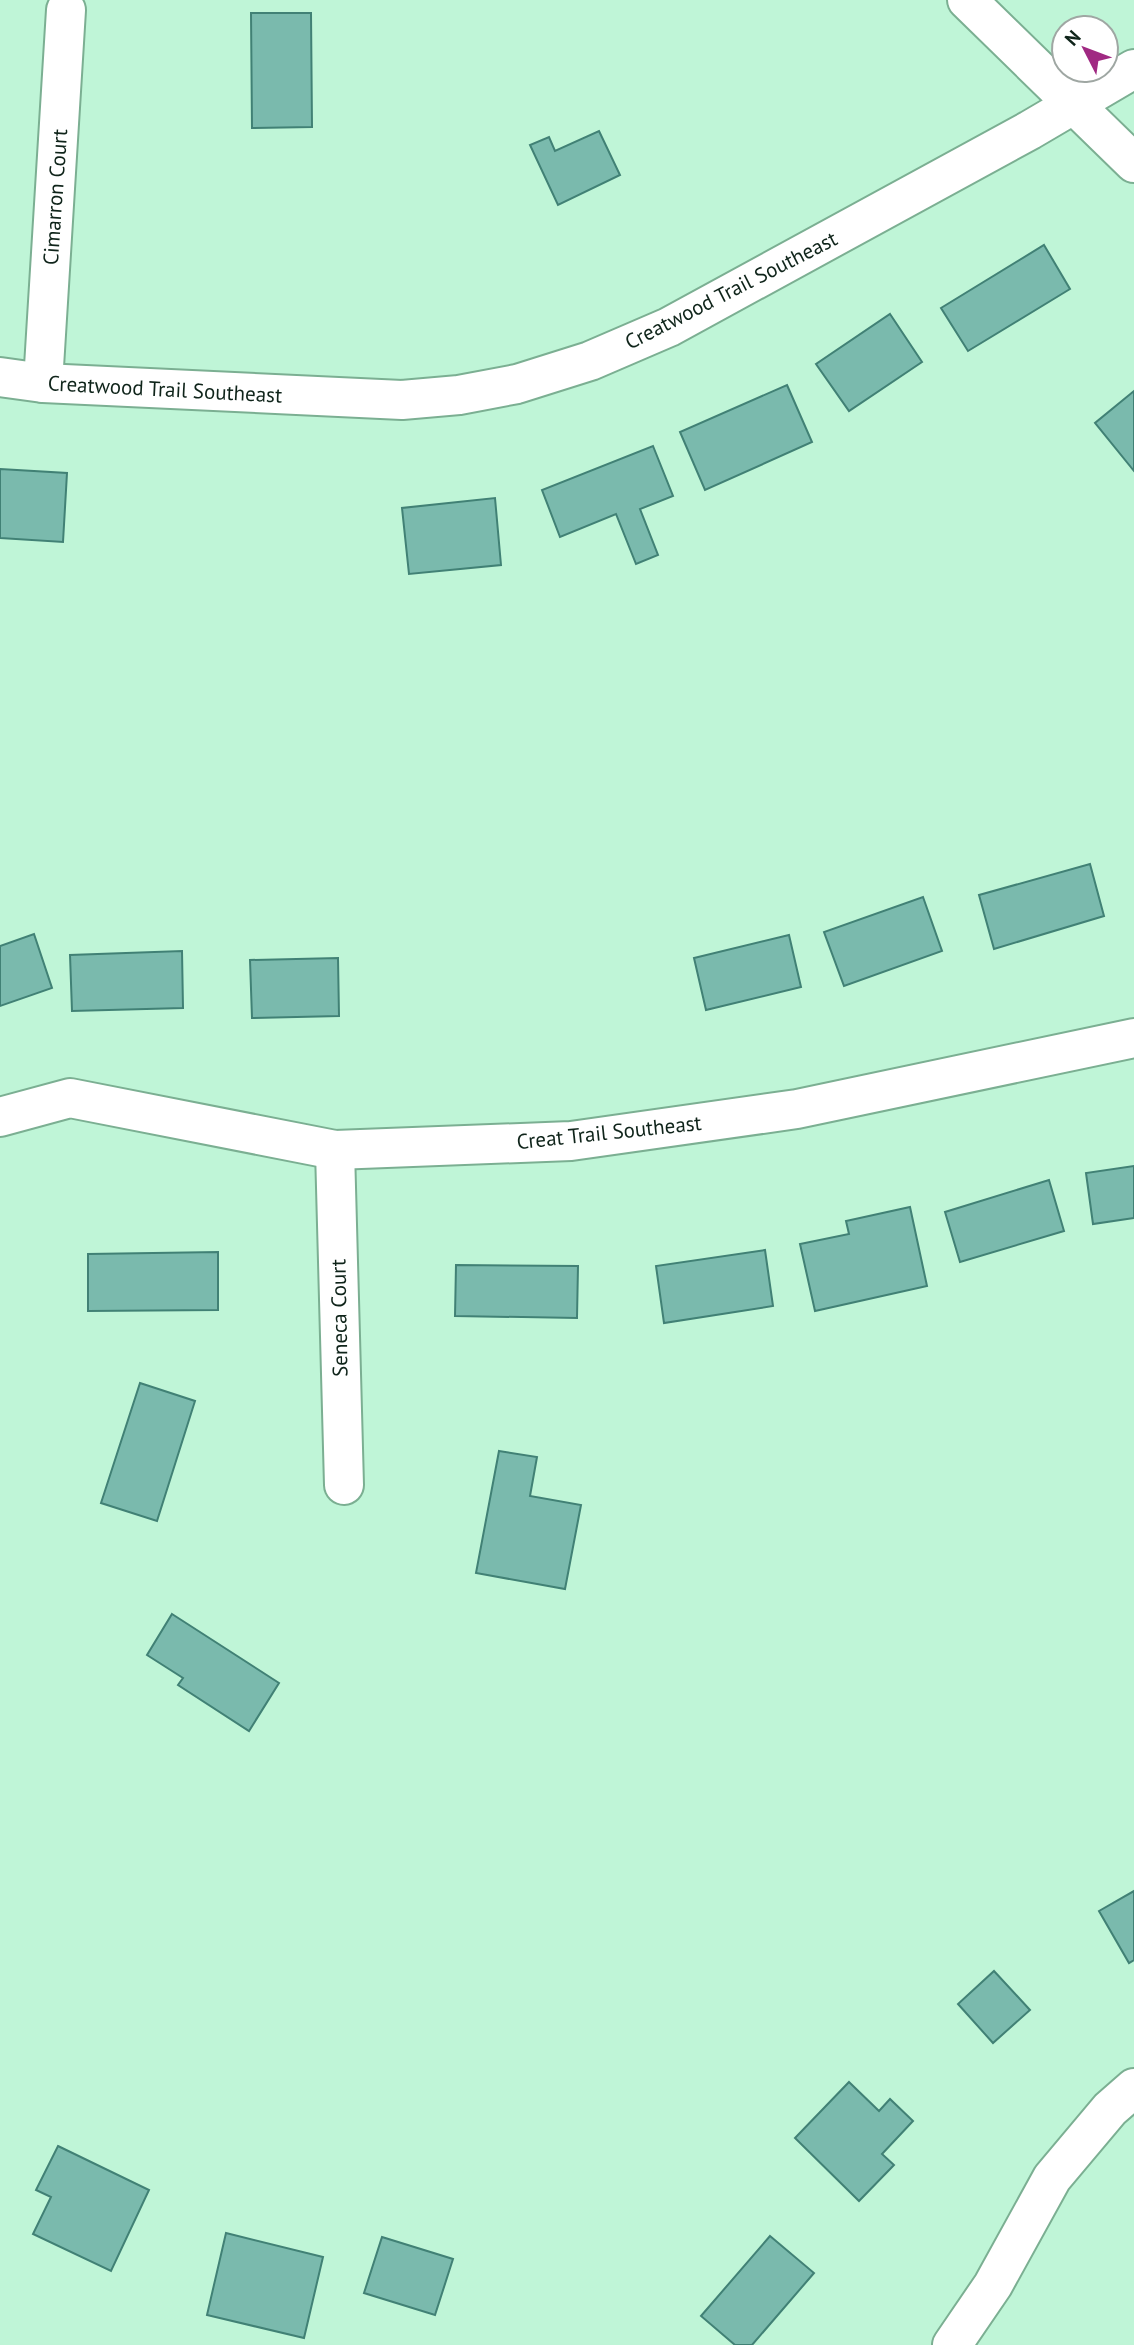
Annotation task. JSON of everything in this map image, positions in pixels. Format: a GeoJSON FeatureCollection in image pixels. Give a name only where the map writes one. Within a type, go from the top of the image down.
{"type":"FeatureCollection","features":[{"type":"Feature","properties":{"kind":"street"},"geometry":{"type":"LineString","coordinates":[[967,0],[1134,163]]}},
{"type":"Feature","properties":{"kind":"street","name":"Cimarron Court"},"geometry":{"type":"LineString","coordinates":[[43,383],[66,10]]}},
{"type":"Feature","properties":{"kind":"street","name":"Creatwood Trail Southeast"},"geometry":{"type":"LineString","coordinates":[[0,377],[43,383],[402,400],[459,396],[517,384],[590,361],[669,327],[1134,69]]}},
{"type":"Feature","properties":{"kind":"street","name":"Creat Trail Southeast"},"geometry":{"type":"LineString","coordinates":[[0,1117],[70,1098],[335,1150],[571,1141],[797,1109],[1134,1038]]}},
{"type":"Feature","properties":{"kind":"street","name":"Seneca Court"},"geometry":{"type":"LineString","coordinates":[[335,1150],[344,1485]]}},
{"type":"Feature","properties":{"kind":"street"},"geometry":{"type":"LineString","coordinates":[[952,2345],[993,2285],[1052,2178],[1110,2109],[1134,2088]]}},
{"type":"Feature","properties":{"kind":"building"},"geometry":{"type":"Polygon","coordinates":[[[251,13],[311,13],[312,127],[252,128],[251,13]]]}},
{"type":"Feature","properties":{"kind":"building"},"geometry":{"type":"Polygon","coordinates":[[[599,131],[620,175],[558,205],[530,145],[549,137],[555,151],[599,131]]]}},
{"type":"Feature","properties":{"kind":"building"},"geometry":{"type":"Polygon","coordinates":[[[1044,245],[1070,289],[968,351],[941,308],[1044,245]]]}},
{"type":"Feature","properties":{"kind":"building"},"geometry":{"type":"Polygon","coordinates":[[[890,314],[922,362],[849,411],[816,364],[890,314]]]}},
{"type":"Feature","properties":{"kind":"building"},"geometry":{"type":"Polygon","coordinates":[[[787,385],[812,442],[705,490],[680,432],[787,385]]]}},
{"type":"Feature","properties":{"kind":"building"},"geometry":{"type":"Polygon","coordinates":[[[1134,391],[1134,471],[1095,423],[1134,391]]]}},
{"type":"Feature","properties":{"kind":"building"},"geometry":{"type":"Polygon","coordinates":[[[653,446],[673,496],[640,509],[658,555],[636,564],[616,514],[560,537],[542,490],[653,446]]]}},
{"type":"Feature","properties":{"kind":"building"},"geometry":{"type":"Polygon","coordinates":[[[0,469],[67,473],[63,542],[0,538],[0,469]]]}},
{"type":"Feature","properties":{"kind":"building"},"geometry":{"type":"Polygon","coordinates":[[[495,498],[501,565],[409,574],[402,508],[495,498]]]}},
{"type":"Feature","properties":{"kind":"building"},"geometry":{"type":"Polygon","coordinates":[[[1090,864],[1104,916],[994,949],[979,895],[1090,864]]]}},
{"type":"Feature","properties":{"kind":"building"},"geometry":{"type":"Polygon","coordinates":[[[923,897],[942,951],[844,986],[824,932],[923,897]]]}},
{"type":"Feature","properties":{"kind":"building"},"geometry":{"type":"Polygon","coordinates":[[[34,934],[52,988],[0,1006],[0,946],[34,934]]]}},
{"type":"Feature","properties":{"kind":"building"},"geometry":{"type":"Polygon","coordinates":[[[789,935],[801,987],[706,1010],[694,958],[789,935]]]}},
{"type":"Feature","properties":{"kind":"building"},"geometry":{"type":"Polygon","coordinates":[[[182,951],[183,1008],[72,1011],[70,955],[182,951]]]}},
{"type":"Feature","properties":{"kind":"building"},"geometry":{"type":"Polygon","coordinates":[[[338,958],[339,1016],[252,1018],[250,960],[338,958]]]}},
{"type":"Feature","properties":{"kind":"building"},"geometry":{"type":"Polygon","coordinates":[[[1134,1166],[1134,1218],[1093,1224],[1086,1173],[1134,1166]]]}},
{"type":"Feature","properties":{"kind":"building"},"geometry":{"type":"Polygon","coordinates":[[[1049,1180],[1064,1231],[960,1262],[945,1212],[1049,1180]]]}},
{"type":"Feature","properties":{"kind":"building"},"geometry":{"type":"Polygon","coordinates":[[[910,1207],[927,1286],[815,1311],[800,1244],[849,1234],[846,1221],[910,1207]]]}},
{"type":"Feature","properties":{"kind":"building"},"geometry":{"type":"Polygon","coordinates":[[[765,1250],[773,1306],[664,1323],[656,1266],[765,1250]]]}},
{"type":"Feature","properties":{"kind":"building"},"geometry":{"type":"Polygon","coordinates":[[[218,1252],[218,1310],[88,1311],[88,1254],[218,1252]]]}},
{"type":"Feature","properties":{"kind":"building"},"geometry":{"type":"Polygon","coordinates":[[[456,1265],[578,1266],[577,1318],[455,1316],[456,1265]]]}},
{"type":"Feature","properties":{"kind":"building"},"geometry":{"type":"Polygon","coordinates":[[[140,1383],[195,1401],[157,1521],[101,1503],[140,1383]]]}},
{"type":"Feature","properties":{"kind":"building"},"geometry":{"type":"Polygon","coordinates":[[[499,1451],[537,1457],[530,1496],[581,1505],[565,1589],[476,1573],[499,1451]]]}},
{"type":"Feature","properties":{"kind":"building"},"geometry":{"type":"Polygon","coordinates":[[[172,1614],[279,1683],[249,1731],[178,1685],[183,1678],[147,1655],[172,1614]]]}},
{"type":"Feature","properties":{"kind":"building"},"geometry":{"type":"Polygon","coordinates":[[[1134,1891],[1134,1960],[1129,1963],[1099,1911],[1134,1891]]]}},
{"type":"Feature","properties":{"kind":"building"},"geometry":{"type":"Polygon","coordinates":[[[994,1971],[1030,2010],[993,2043],[958,2004],[994,1971]]]}},
{"type":"Feature","properties":{"kind":"building"},"geometry":{"type":"Polygon","coordinates":[[[849,2082],[879,2111],[890,2099],[913,2121],[882,2154],[894,2165],[859,2201],[795,2138],[849,2082]]]}},
{"type":"Feature","properties":{"kind":"building"},"geometry":{"type":"Polygon","coordinates":[[[58,2146],[149,2190],[111,2271],[33,2234],[51,2197],[36,2190],[58,2146]]]}},
{"type":"Feature","properties":{"kind":"building"},"geometry":{"type":"Polygon","coordinates":[[[226,2233],[323,2257],[304,2338],[207,2315],[226,2233]]]}},
{"type":"Feature","properties":{"kind":"building"},"geometry":{"type":"Polygon","coordinates":[[[770,2236],[814,2273],[752,2345],[735,2345],[701,2316],[770,2236]]]}},
{"type":"Feature","properties":{"kind":"building"},"geometry":{"type":"Polygon","coordinates":[[[382,2237],[453,2259],[435,2315],[364,2293],[382,2237]]]}}]}
